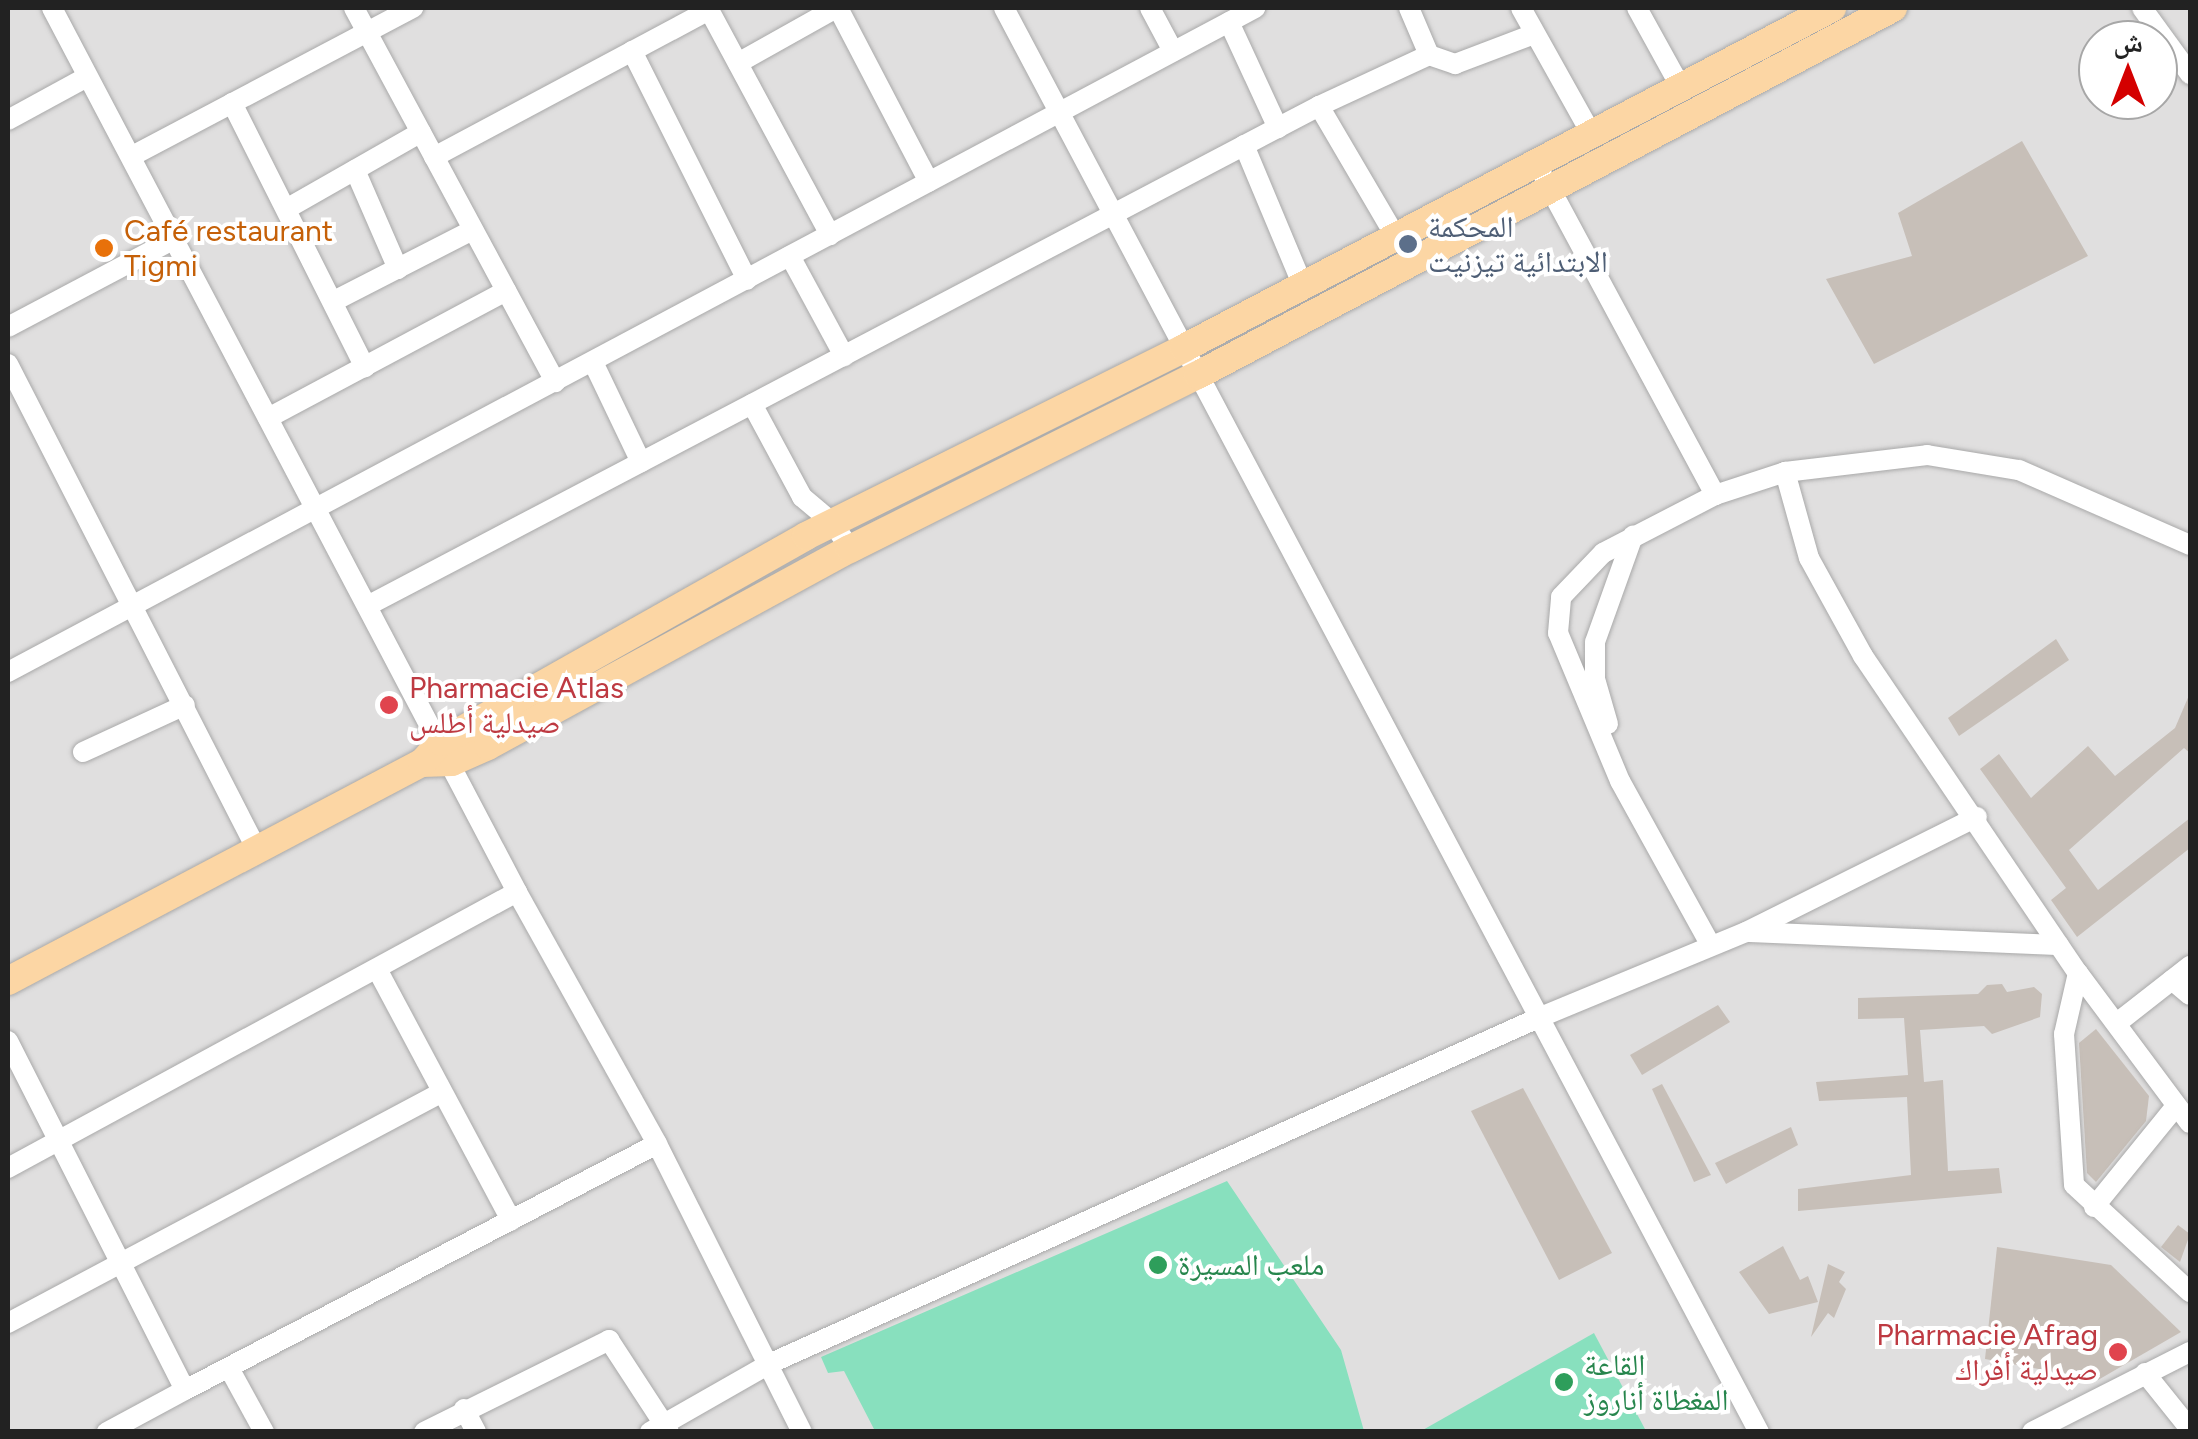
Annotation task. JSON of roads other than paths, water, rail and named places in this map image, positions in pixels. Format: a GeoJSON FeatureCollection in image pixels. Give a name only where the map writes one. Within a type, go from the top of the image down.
{"type":"FeatureCollection","features":[{"type":"Feature","properties":{"kind":"main road"},"geometry":{"type":"LineString","coordinates":[[8,981],[438,756],[1198,375],[1544,177],[1806,37],[1832,8]]}},
{"type":"Feature","properties":{"kind":"main road"},"geometry":{"type":"LineString","coordinates":[[438,756],[806,536],[1184,348],[1396,237],[1544,177],[1592,135],[1680,86],[1893,8]]}},
{"type":"Feature","properties":{"kind":"street"},"geometry":{"type":"LineString","coordinates":[[52,8],[368,606],[438,756],[657,1144],[802,1432]]}},
{"type":"Feature","properties":{"kind":"street"},"geometry":{"type":"LineString","coordinates":[[354,8],[555,382]]}},
{"type":"Feature","properties":{"kind":"street"},"geometry":{"type":"LineString","coordinates":[[132,156],[413,8]]}},
{"type":"Feature","properties":{"kind":"street"},"geometry":{"type":"LineString","coordinates":[[434,157],[709,8],[830,235]]}},
{"type":"Feature","properties":{"kind":"street"},"geometry":{"type":"LineString","coordinates":[[738,62],[837,8],[928,182]]}},
{"type":"Feature","properties":{"kind":"street"},"geometry":{"type":"LineString","coordinates":[[1004,8],[1109,216],[1440,820],[1536,1018],[1758,1432]]}},
{"type":"Feature","properties":{"kind":"street"},"geometry":{"type":"LineString","coordinates":[[1150,8],[1173,52]]}},
{"type":"Feature","properties":{"kind":"street"},"geometry":{"type":"LineString","coordinates":[[8,672],[1256,8]]}},
{"type":"Feature","properties":{"kind":"street"},"geometry":{"type":"LineString","coordinates":[[1409,8],[1429,56]]}},
{"type":"Feature","properties":{"kind":"street"},"geometry":{"type":"LineString","coordinates":[[1521,8],[1592,135]]}},
{"type":"Feature","properties":{"kind":"street"},"geometry":{"type":"LineString","coordinates":[[1637,8],[1680,86]]}},
{"type":"Feature","properties":{"kind":"street"},"geometry":{"type":"LineString","coordinates":[[2142,8],[2190,74]]}},
{"type":"Feature","properties":{"kind":"street"},"geometry":{"type":"LineString","coordinates":[[1229,22],[1278,128]]}},
{"type":"Feature","properties":{"kind":"street"},"geometry":{"type":"LineString","coordinates":[[368,606],[1319,106],[1429,56],[1455,64],[1534,34]]}},
{"type":"Feature","properties":{"kind":"street"},"geometry":{"type":"LineString","coordinates":[[632,50],[747,280]]}},
{"type":"Feature","properties":{"kind":"street"},"geometry":{"type":"LineString","coordinates":[[8,120],[87,77]]}},
{"type":"Feature","properties":{"kind":"street"},"geometry":{"type":"LineString","coordinates":[[232,102],[366,367]]}},
{"type":"Feature","properties":{"kind":"street"},"geometry":{"type":"LineString","coordinates":[[1319,106],[1396,237]]}},
{"type":"Feature","properties":{"kind":"street"},"geometry":{"type":"LineString","coordinates":[[288,208],[421,132]]}},
{"type":"Feature","properties":{"kind":"street"},"geometry":{"type":"LineString","coordinates":[[1244,145],[1303,286]]}},
{"type":"Feature","properties":{"kind":"street"},"geometry":{"type":"LineString","coordinates":[[356,170],[398,269]]}},
{"type":"Feature","properties":{"kind":"street"},"geometry":{"type":"LineString","coordinates":[[1544,177],[1714,495]]}},
{"type":"Feature","properties":{"kind":"street"},"geometry":{"type":"LineString","coordinates":[[334,302],[474,230]]}},
{"type":"Feature","properties":{"kind":"street"},"geometry":{"type":"LineString","coordinates":[[8,328],[174,239]]}},
{"type":"Feature","properties":{"kind":"street"},"geometry":{"type":"LineString","coordinates":[[790,256],[844,356]]}},
{"type":"Feature","properties":{"kind":"street"},"geometry":{"type":"LineString","coordinates":[[268,418],[506,290]]}},
{"type":"Feature","properties":{"kind":"street"},"geometry":{"type":"LineString","coordinates":[[593,362],[641,462]]}},
{"type":"Feature","properties":{"kind":"street"},"geometry":{"type":"LineString","coordinates":[[8,364],[257,850]]}},
{"type":"Feature","properties":{"kind":"street"},"geometry":{"type":"LineString","coordinates":[[752,404],[802,496],[832,522],[850,550]]}},
{"type":"Feature","properties":{"kind":"street"},"geometry":{"type":"LineString","coordinates":[[1710,944],[1620,781],[1584,673],[1558,633],[1561,598],[1592,561],[1714,495],[1785,472],[1927,455],[1972,459],[2051,482],[2190,545]]}},
{"type":"Feature","properties":{"kind":"street"},"geometry":{"type":"LineString","coordinates":[[1785,472],[1825,593],[2078,973],[2190,1123]]}},
{"type":"Feature","properties":{"kind":"street"},"geometry":{"type":"LineString","coordinates":[[802,496],[806,536],[822,565]]}},
{"type":"Feature","properties":{"kind":"street"},"geometry":{"type":"LineString","coordinates":[[1584,673],[1602,611],[1633,536]]}},
{"type":"Feature","properties":{"kind":"street"},"geometry":{"type":"LineString","coordinates":[[83,752],[185,706]]}},
{"type":"Feature","properties":{"kind":"street"},"geometry":{"type":"LineString","coordinates":[[424,1432],[612,1340],[661,1429],[769,1364],[1536,1018],[1746,932],[1976,817]]}},
{"type":"Feature","properties":{"kind":"street"},"geometry":{"type":"LineString","coordinates":[[8,1168],[517,892]]}},
{"type":"Feature","properties":{"kind":"street"},"geometry":{"type":"LineString","coordinates":[[1746,932],[2059,945]]}},
{"type":"Feature","properties":{"kind":"street"},"geometry":{"type":"LineString","coordinates":[[2117,1023],[2190,966]]}},
{"type":"Feature","properties":{"kind":"street"},"geometry":{"type":"LineString","coordinates":[[377,969],[511,1220]]}},
{"type":"Feature","properties":{"kind":"street"},"geometry":{"type":"LineString","coordinates":[[2078,973],[2064,1034],[2071,1173],[2094,1207],[2190,1292]]}},
{"type":"Feature","properties":{"kind":"street"},"geometry":{"type":"LineString","coordinates":[[2172,980],[2190,995]]}},
{"type":"Feature","properties":{"kind":"street"},"geometry":{"type":"LineString","coordinates":[[8,1042],[55,1143],[122,1262],[185,1390]]}},
{"type":"Feature","properties":{"kind":"street"},"geometry":{"type":"LineString","coordinates":[[8,1323],[440,1093]]}},
{"type":"Feature","properties":{"kind":"street"},"geometry":{"type":"LineString","coordinates":[[2094,1207],[2176,1106]]}},
{"type":"Feature","properties":{"kind":"street"},"geometry":{"type":"LineString","coordinates":[[107,1432],[657,1144]]}},
{"type":"Feature","properties":{"kind":"street"},"geometry":{"type":"LineString","coordinates":[[2032,1432],[2190,1352]]}},
{"type":"Feature","properties":{"kind":"street"},"geometry":{"type":"LineString","coordinates":[[230,1368],[264,1432]]}},
{"type":"Feature","properties":{"kind":"street"},"geometry":{"type":"LineString","coordinates":[[2144,1373],[2190,1429]]}},
{"type":"Feature","properties":{"kind":"street"},"geometry":{"type":"LineString","coordinates":[[464,1410],[476,1432]]}},
{"type":"Feature","properties":{"kind":"place","name":"المحكمة الابتدائية تيزنيت"},"geometry":{"type":"Point","coordinates":[1408,244]}},
{"type":"Feature","properties":{"kind":"place","name":"Café restaurant Tigmi"},"geometry":{"type":"Point","coordinates":[104,248]}},
{"type":"Feature","properties":{"kind":"place","name":"Pharmacie Atlas صيدلية أطلس"},"geometry":{"type":"Point","coordinates":[389,705]}},
{"type":"Feature","properties":{"kind":"place","name":"ملعب المسيرة"},"geometry":{"type":"Point","coordinates":[1158,1265]}},
{"type":"Feature","properties":{"kind":"place","name":"Pharmacie Afrag صيدلية أفراك"},"geometry":{"type":"Point","coordinates":[2118,1352]}},
{"type":"Feature","properties":{"kind":"place","name":"القاعة المغطاة أناروز"},"geometry":{"type":"Point","coordinates":[1564,1382]}}]}
